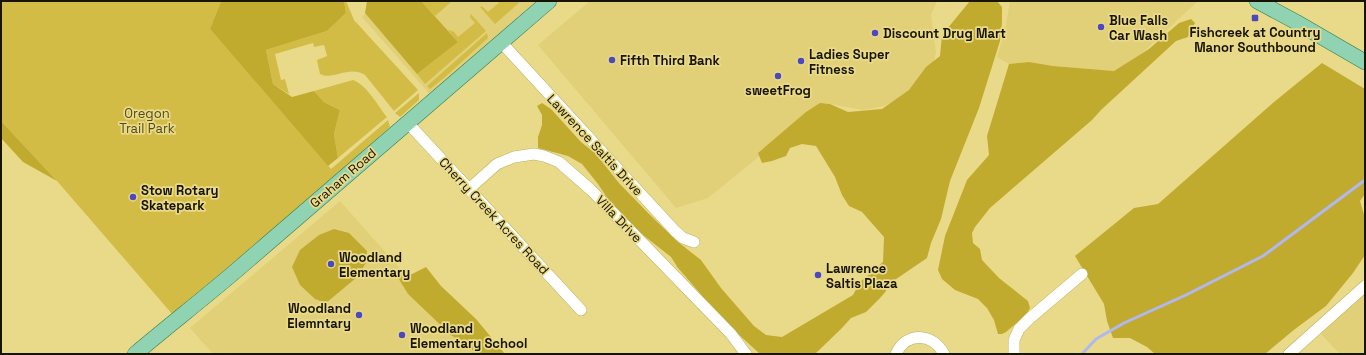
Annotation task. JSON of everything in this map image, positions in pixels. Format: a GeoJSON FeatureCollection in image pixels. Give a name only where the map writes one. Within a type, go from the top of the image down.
{"type":"FeatureCollection","features":[{"type":"Feature","properties":{"kind":"main road","name":"Graham Road"},"geometry":{"type":"LineString","coordinates":[[136,354],[549,1]]}},
{"type":"Feature","properties":{"kind":"main road"},"geometry":{"type":"LineString","coordinates":[[1257,1],[1365,62]]}},
{"type":"Feature","properties":{"kind":"street","name":"Lawrence Saltis Drive"},"geometry":{"type":"LineString","coordinates":[[501,42],[675,231],[683,238],[694,242]]}},
{"type":"Feature","properties":{"kind":"street","name":"Cherry Creek Acres Road"},"geometry":{"type":"LineString","coordinates":[[407,122],[581,310]]}},
{"type":"Feature","properties":{"kind":"street","name":"Villa Drive"},"geometry":{"type":"LineString","coordinates":[[469,189],[490,170],[505,160],[514,157],[534,154],[560,162],[591,190],[731,334],[746,354]]}},
{"type":"Feature","properties":{"kind":"street"},"geometry":{"type":"LineString","coordinates":[[1014,354],[1014,340],[1019,329],[1082,274]]}},
{"type":"Feature","properties":{"kind":"street"},"geometry":{"type":"LineString","coordinates":[[1289,354],[1365,286]]}},
{"type":"Feature","properties":{"kind":"street"},"geometry":{"type":"LineString","coordinates":[[896,354],[904,343],[920,337],[926,338],[937,344],[944,354]]}},
{"type":"Feature","properties":{"kind":"shaded area"},"geometry":{"type":"Polygon","coordinates":[[[221,1],[344,1],[346,13],[327,31],[266,50],[273,84],[292,97],[314,91],[324,102],[340,110],[334,134],[338,158],[328,166],[210,29],[221,1]]]}},
{"type":"Feature","properties":{"kind":"shaded area"},"geometry":{"type":"Polygon","coordinates":[[[367,1],[421,1],[458,42],[417,74],[365,13],[367,1]]]}},
{"type":"Feature","properties":{"kind":"shaded area"},"geometry":{"type":"Polygon","coordinates":[[[380,1],[549,1],[434,99],[362,17],[380,1]]]}},
{"type":"Feature","properties":{"kind":"shaded area"},"geometry":{"type":"Polygon","coordinates":[[[590,1],[937,1],[931,15],[936,52],[931,74],[914,92],[884,106],[863,110],[825,103],[708,198],[676,208],[538,45],[590,1]]]}},
{"type":"Feature","properties":{"kind":"shaded area"},"geometry":{"type":"Polygon","coordinates":[[[970,1],[997,1],[1002,7],[1000,41],[979,108],[950,181],[941,219],[931,243],[927,258],[886,286],[886,291],[866,312],[851,318],[815,354],[760,354],[737,333],[705,299],[678,268],[671,257],[638,231],[612,205],[582,164],[568,156],[538,148],[538,137],[542,125],[542,115],[537,106],[542,103],[551,109],[581,142],[595,153],[619,183],[649,214],[678,242],[701,260],[721,288],[754,326],[766,335],[782,337],[853,295],[860,282],[883,262],[884,237],[862,212],[849,206],[842,195],[835,177],[816,146],[802,144],[790,148],[786,156],[762,163],[758,153],[806,112],[820,103],[830,104],[848,112],[882,109],[909,90],[926,67],[940,56],[942,35],[970,1]]]}},
{"type":"Feature","properties":{"kind":"shaded area"},"geometry":{"type":"Polygon","coordinates":[[[1010,1],[1198,1],[1139,56],[1114,71],[1053,66],[1029,62],[1009,64],[997,57],[1005,30],[1010,1]]]}},
{"type":"Feature","properties":{"kind":"shaded area"},"geometry":{"type":"Polygon","coordinates":[[[1191,19],[1195,23],[1188,37],[1176,41],[1092,120],[990,208],[975,227],[972,233],[973,243],[980,249],[982,260],[999,278],[1028,301],[1030,308],[1026,315],[1006,332],[998,334],[994,320],[987,308],[978,299],[955,290],[942,279],[938,270],[945,236],[967,180],[989,155],[987,136],[1009,64],[1029,62],[1053,66],[1114,71],[1149,49],[1179,23],[1191,19]]]}},
{"type":"Feature","properties":{"kind":"shaded area"},"geometry":{"type":"Polygon","coordinates":[[[1322,63],[1365,89],[1365,194],[1360,201],[1365,218],[1365,255],[1353,273],[1326,306],[1265,354],[1155,354],[1147,347],[1130,338],[1113,338],[1107,321],[1104,304],[1075,256],[1134,208],[1158,204],[1274,102],[1322,63]]]}},
{"type":"Feature","properties":{"kind":"shaded area"},"geometry":{"type":"Polygon","coordinates":[[[1,121],[57,181],[23,162],[1,138],[1,121]]]}},
{"type":"Feature","properties":{"kind":"shaded area","name":"Woodland Elementary"},"geometry":{"type":"Polygon","coordinates":[[[340,201],[476,354],[213,354],[190,328],[340,201]]]}},
{"type":"Feature","properties":{"kind":"shaded area"},"geometry":{"type":"Polygon","coordinates":[[[334,229],[349,233],[367,251],[366,263],[356,278],[326,303],[315,299],[300,285],[292,267],[300,250],[319,235],[334,229]]]}},
{"type":"Feature","properties":{"kind":"shaded area"},"geometry":{"type":"Polygon","coordinates":[[[426,267],[441,286],[476,319],[505,354],[471,354],[474,352],[470,347],[451,335],[408,294],[397,276],[412,274],[426,267]]]}},
{"type":"Feature","properties":{"kind":"shaded area"},"geometry":{"type":"Polygon","coordinates":[[[1365,286],[1365,354],[1340,354],[1316,329],[1365,286]]]}},
{"type":"Feature","properties":{"kind":"green space","name":"Oregon Trail Park"},"geometry":{"type":"Polygon","coordinates":[[[1,1],[221,1],[210,29],[331,169],[388,120],[390,127],[173,315],[57,181],[1,121],[1,1]]]}},
{"type":"Feature","properties":{"kind":"green space"},"geometry":{"type":"Polygon","coordinates":[[[344,1],[346,1],[354,20],[418,90],[394,111],[365,75],[359,72],[347,72],[331,76],[320,74],[317,60],[327,56],[324,45],[314,47],[313,43],[275,54],[281,80],[285,79],[289,94],[273,84],[266,50],[327,31],[346,13],[344,1]]]}},
{"type":"Feature","properties":{"kind":"green space"},"geometry":{"type":"Polygon","coordinates":[[[421,1],[452,1],[435,16],[421,1]]]}},
{"type":"Feature","properties":{"kind":"green space"},"geometry":{"type":"Polygon","coordinates":[[[501,1],[521,1],[495,24],[480,7],[482,6],[488,12],[501,1]]]}},
{"type":"Feature","properties":{"kind":"green space"},"geometry":{"type":"Polygon","coordinates":[[[471,14],[486,31],[425,84],[417,74],[458,42],[448,30],[454,32],[458,37],[475,23],[470,17],[471,14]]]}},
{"type":"Feature","properties":{"kind":"green space"},"geometry":{"type":"Polygon","coordinates":[[[487,33],[488,38],[444,78],[430,89],[427,86],[487,33]]]}},
{"type":"Feature","properties":{"kind":"green space"},"geometry":{"type":"Polygon","coordinates":[[[353,80],[368,91],[387,117],[338,158],[334,134],[340,110],[324,102],[314,91],[353,80]]]}},
{"type":"Feature","properties":{"kind":"green space"},"geometry":{"type":"Polygon","coordinates":[[[419,93],[419,100],[400,117],[395,113],[419,93]]]}},
{"type":"Feature","properties":{"kind":"waterway"},"geometry":{"type":"LineString","coordinates":[[1082,354],[1096,339],[1124,323],[1186,295],[1263,256],[1365,180]]}},
{"type":"Feature","properties":{"kind":"place","name":"Fishcreek at Country Manor Southbound"},"geometry":{"type":"Point","coordinates":[1255,18]}},
{"type":"Feature","properties":{"kind":"place","name":"Blue Falls Car Wash"},"geometry":{"type":"Point","coordinates":[1101,27]}},
{"type":"Feature","properties":{"kind":"place","name":"Discount Drug Mart"},"geometry":{"type":"Point","coordinates":[875,33]}},
{"type":"Feature","properties":{"kind":"place","name":"Fifth Third Bank"},"geometry":{"type":"Point","coordinates":[612,60]}},
{"type":"Feature","properties":{"kind":"place","name":"Ladies Super Fitness"},"geometry":{"type":"Point","coordinates":[801,61]}},
{"type":"Feature","properties":{"kind":"place","name":"sweetFrog"},"geometry":{"type":"Point","coordinates":[778,76]}},
{"type":"Feature","properties":{"kind":"place","name":"Stow Rotary Skatepark"},"geometry":{"type":"Point","coordinates":[133,197]}},
{"type":"Feature","properties":{"kind":"place","name":"Woodland Elementary"},"geometry":{"type":"Point","coordinates":[331,264]}},
{"type":"Feature","properties":{"kind":"place","name":"Lawrence Saltis Plaza"},"geometry":{"type":"Point","coordinates":[818,275]}},
{"type":"Feature","properties":{"kind":"place","name":"Woodland Elemntary"},"geometry":{"type":"Point","coordinates":[359,315]}},
{"type":"Feature","properties":{"kind":"place","name":"Woodland Elementary School"},"geometry":{"type":"Point","coordinates":[402,335]}}]}
